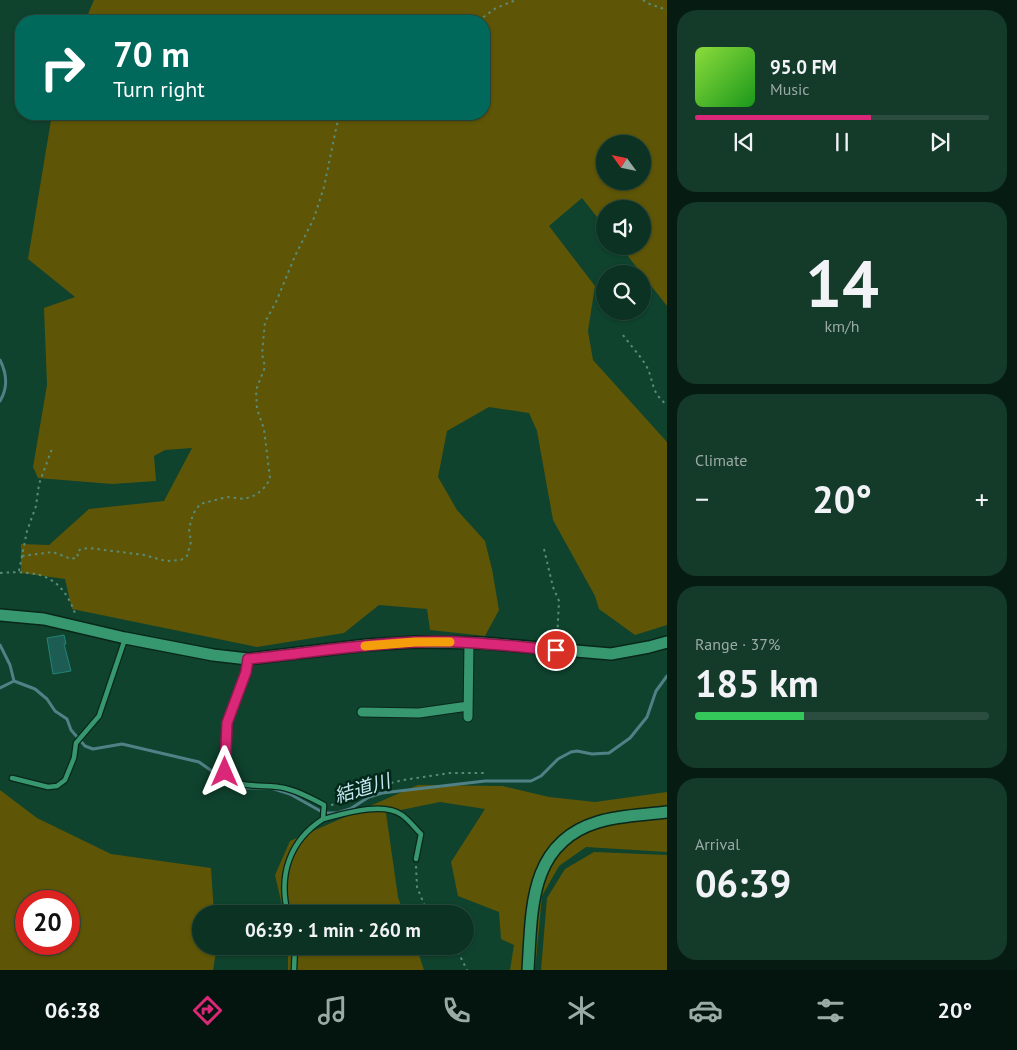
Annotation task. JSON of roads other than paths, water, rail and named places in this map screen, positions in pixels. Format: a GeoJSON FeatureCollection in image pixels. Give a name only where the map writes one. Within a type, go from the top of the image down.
{"type":"FeatureCollection","features":[{"type":"Feature","properties":{"kind":"street"},"geometry":{"type":"LineString","coordinates":[[0,616],[44,619],[125,638],[213,655],[248,659],[415,642],[469,642],[611,654],[639,650],[667,642]]}},
{"type":"Feature","properties":{"kind":"street"},"geometry":{"type":"LineString","coordinates":[[468,717],[469,642]]}},
{"type":"Feature","properties":{"kind":"street"},"geometry":{"type":"LineString","coordinates":[[246,672],[248,659]]}},
{"type":"Feature","properties":{"kind":"street"},"geometry":{"type":"LineString","coordinates":[[362,712],[419,713],[468,706]]}},
{"type":"Feature","properties":{"kind":"street"},"geometry":{"type":"LineString","coordinates":[[528,970],[533,896],[538,879],[552,855],[563,842],[589,825],[622,817],[667,812]]}},
{"type":"Feature","properties":{"kind":"lane"},"geometry":{"type":"LineString","coordinates":[[12,778],[48,787],[57,786],[65,780],[71,766],[76,743],[99,716],[125,638]]}},
{"type":"Feature","properties":{"kind":"lane"},"geometry":{"type":"LineString","coordinates":[[246,672],[227,723],[225,763],[228,777],[237,784],[284,788],[307,796],[324,806],[323,818]]}},
{"type":"Feature","properties":{"kind":"lane"},"geometry":{"type":"LineString","coordinates":[[286,905],[284,881],[288,861],[306,833],[323,818],[375,809],[391,810],[402,814],[421,834],[416,859]]}},
{"type":"Feature","properties":{"kind":"lane"},"geometry":{"type":"LineString","coordinates":[[294,970],[295,955]]}},
{"type":"Feature","properties":{"kind":"waterway"},"geometry":{"type":"LineString","coordinates":[[0,360],[6,381],[0,401]]}},
{"type":"Feature","properties":{"kind":"waterway"},"geometry":{"type":"LineString","coordinates":[[0,645],[10,665],[14,681]]}},
{"type":"Feature","properties":{"kind":"waterway","name":"結道川"},"geometry":{"type":"LineString","coordinates":[[0,688],[14,681],[35,689],[47,699],[55,711],[67,719],[71,730],[85,746],[93,749],[122,744],[199,762],[236,788],[271,788],[290,794],[324,813],[337,813],[350,809],[369,797],[382,793],[485,781],[531,781],[541,776],[558,759],[571,752],[609,753],[630,738],[647,717],[656,691],[667,676]]}}]}
